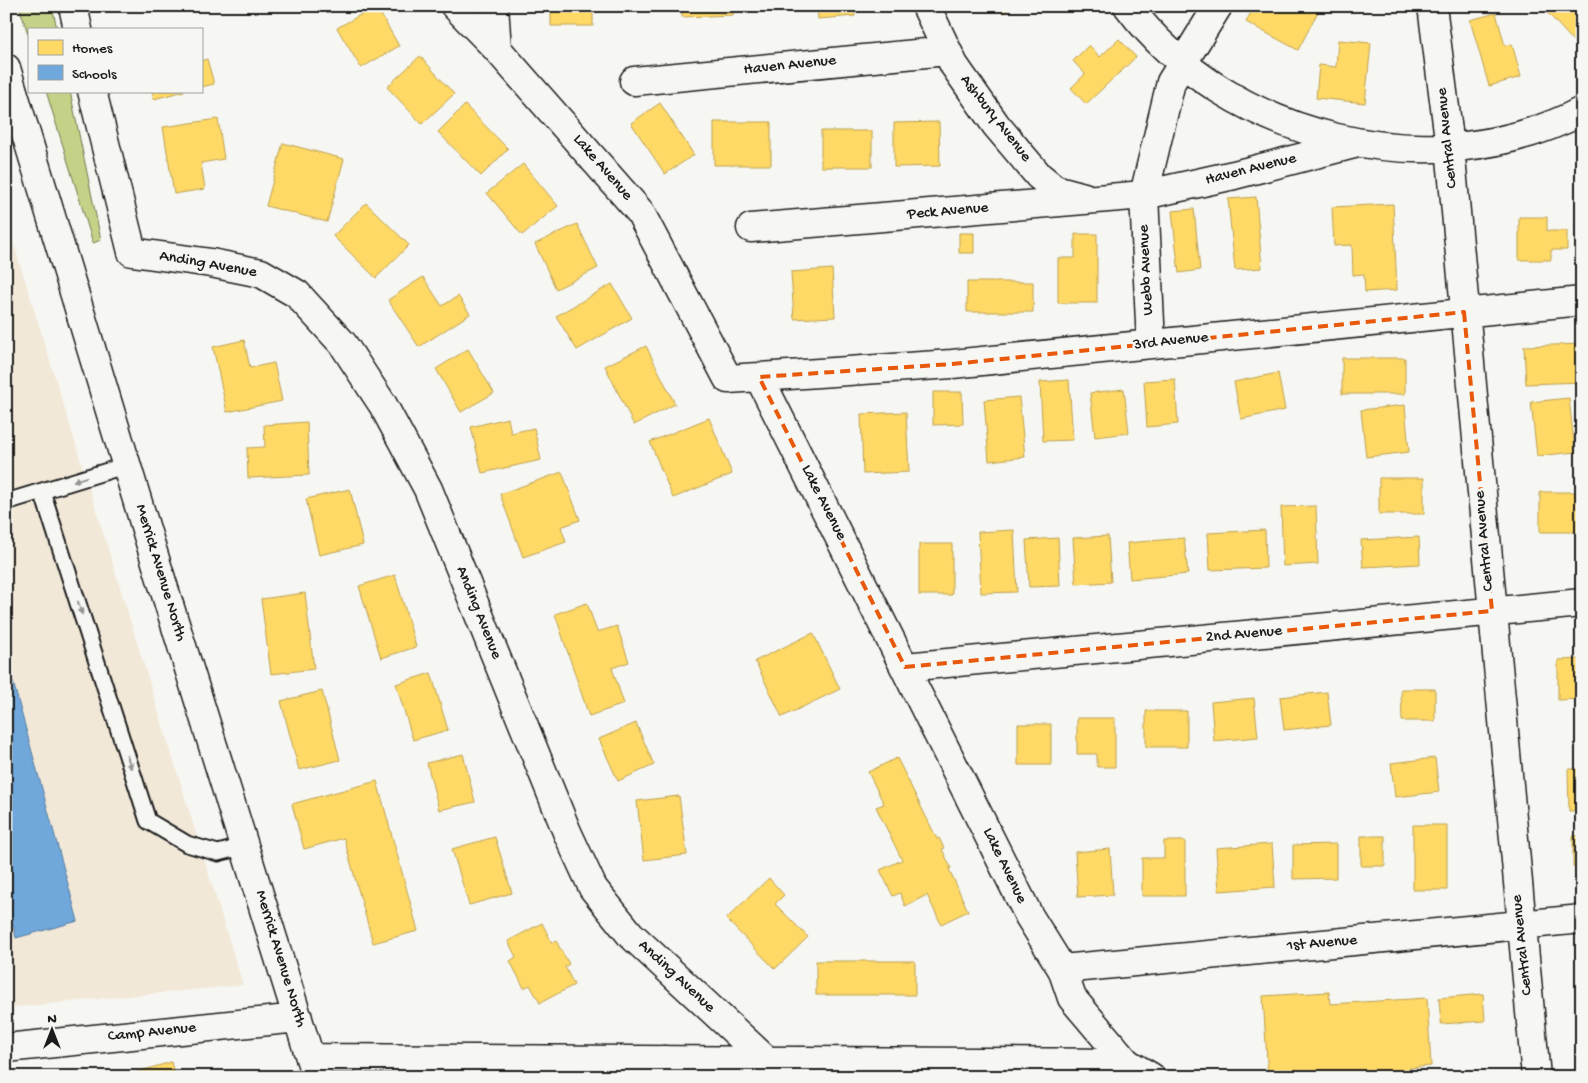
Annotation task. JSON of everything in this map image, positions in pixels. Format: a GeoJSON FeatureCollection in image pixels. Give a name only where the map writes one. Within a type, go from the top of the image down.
{"type":"FeatureCollection","features":[{"type":"Feature","properties":{"kind":"street"},"geometry":{"type":"LineString","coordinates":[[73,6],[78,28]]}},
{"type":"Feature","properties":{"kind":"street","name":"Lake Avenue"},"geometry":{"type":"LineString","coordinates":[[455,6],[497,49],[640,212],[728,379],[759,377],[906,667],[1029,916],[1062,968],[1072,998],[1127,1063]]}},
{"type":"Feature","properties":{"kind":"street"},"geometry":{"type":"LineString","coordinates":[[494,6],[497,49]]}},
{"type":"Feature","properties":{"kind":"street","name":"Ashbury Avenue"},"geometry":{"type":"LineString","coordinates":[[926,6],[954,65],[996,125],[1039,176],[1055,189],[1093,199]]}},
{"type":"Feature","properties":{"kind":"street"},"geometry":{"type":"LineString","coordinates":[[1128,6],[1181,63],[1220,90],[1261,112],[1322,135],[1358,143],[1404,148],[1450,147],[1492,141],[1534,130],[1582,111]]}},
{"type":"Feature","properties":{"kind":"street","name":"Webb Avenue"},"geometry":{"type":"LineString","coordinates":[[1151,344],[1144,195],[1163,109],[1171,82],[1218,6]]}},
{"type":"Feature","properties":{"kind":"street","name":"Central Avenue"},"geometry":{"type":"LineString","coordinates":[[1432,6],[1450,147],[1536,1077]]}},
{"type":"Feature","properties":{"kind":"street","name":"Haven Avenue"},"geometry":{"type":"LineString","coordinates":[[634,81],[947,51]]}},
{"type":"Feature","properties":{"kind":"street","name":"Merrick Avenue North"},"geometry":{"type":"LineString","coordinates":[[6,68],[313,1068]]}},
{"type":"Feature","properties":{"kind":"street","name":"Anding Avenue"},"geometry":{"type":"LineString","coordinates":[[92,92],[132,252],[211,263],[261,273],[297,294],[343,344],[383,405],[428,489],[567,832],[592,888],[630,934],[766,1060]]}},
{"type":"Feature","properties":{"kind":"street","name":"Haven Avenue"},"geometry":{"type":"LineString","coordinates":[[1144,195],[1234,175],[1358,143]]}},
{"type":"Feature","properties":{"kind":"street","name":"Peck Avenue"},"geometry":{"type":"LineString","coordinates":[[751,228],[1144,195]]}},
{"type":"Feature","properties":{"kind":"street","name":"3rd Avenue"},"geometry":{"type":"LineString","coordinates":[[759,377],[952,364],[1582,300]]}},
{"type":"Feature","properties":{"kind":"street","name":"2nd Avenue"},"geometry":{"type":"LineString","coordinates":[[906,667],[1582,603]]}},
{"type":"Feature","properties":{"kind":"street","name":"1st Avenue"},"geometry":{"type":"LineString","coordinates":[[1062,968],[1582,919]]}},
{"type":"Feature","properties":{"kind":"street","name":"Camp Avenue"},"geometry":{"type":"LineString","coordinates":[[6,1048],[298,1018]]}},
{"type":"Feature","properties":{"kind":"street"},"geometry":{"type":"LineString","coordinates":[[313,1068],[666,1068],[766,1060],[993,1069],[1127,1063],[1151,1077]]}},
{"type":"Feature","properties":{"kind":"lane"},"geometry":{"type":"LineString","coordinates":[[6,502],[127,465]]}},
{"type":"Feature","properties":{"kind":"lane"},"geometry":{"type":"LineString","coordinates":[[42,491],[148,821],[186,844],[218,853],[245,846]]}},
{"type":"Feature","properties":{"kind":"highlighted area"},"geometry":{"type":"Polygon","coordinates":[[[1464,312],[1492,611],[905,667],[759,377],[952,364],[1464,312]]]}},
{"type":"Feature","properties":{"kind":"shaded area"},"geometry":{"type":"Polygon","coordinates":[[[6,219],[243,985],[6,1008],[6,219]]]}},
{"type":"Feature","properties":{"kind":"green space"},"geometry":{"type":"Polygon","coordinates":[[[19,6],[52,6],[57,28],[28,28],[28,34],[19,6]]]}},
{"type":"Feature","properties":{"kind":"green space"},"geometry":{"type":"Polygon","coordinates":[[[46,92],[70,92],[101,240],[93,243],[46,92]]]}},
{"type":"Feature","properties":{"kind":"building: Homes"},"geometry":{"type":"Polygon","coordinates":[[[376,6],[399,46],[361,68],[337,28],[376,6]]]}},
{"type":"Feature","properties":{"kind":"building: Homes"},"geometry":{"type":"Polygon","coordinates":[[[551,6],[593,6],[593,26],[551,26],[551,6]]]}},
{"type":"Feature","properties":{"kind":"building: Homes"},"geometry":{"type":"Polygon","coordinates":[[[682,6],[733,6],[733,15],[682,17],[682,6]]]}},
{"type":"Feature","properties":{"kind":"building: Homes"},"geometry":{"type":"Polygon","coordinates":[[[753,6],[802,6],[753,10],[753,6]]]}},
{"type":"Feature","properties":{"kind":"building: Homes"},"geometry":{"type":"Polygon","coordinates":[[[817,6],[855,6],[855,16],[818,19],[817,6]]]}},
{"type":"Feature","properties":{"kind":"building: Homes"},"geometry":{"type":"Polygon","coordinates":[[[999,6],[1015,6],[1003,13],[999,6]]]}},
{"type":"Feature","properties":{"kind":"building: Homes"},"geometry":{"type":"Polygon","coordinates":[[[1254,6],[1321,6],[1298,50],[1246,22],[1254,6]]]}},
{"type":"Feature","properties":{"kind":"building: Homes"},"geometry":{"type":"Polygon","coordinates":[[[1544,6],[1582,6],[1582,41],[1577,45],[1543,8],[1544,6]]]}},
{"type":"Feature","properties":{"kind":"building: Homes"},"geometry":{"type":"Polygon","coordinates":[[[1496,13],[1505,46],[1512,44],[1521,77],[1489,86],[1470,20],[1496,13]]]}},
{"type":"Feature","properties":{"kind":"building: Homes"},"geometry":{"type":"Polygon","coordinates":[[[1119,39],[1136,57],[1086,104],[1071,88],[1085,74],[1073,61],[1089,45],[1100,57],[1119,39]]]}},
{"type":"Feature","properties":{"kind":"building: Homes"},"geometry":{"type":"Polygon","coordinates":[[[1338,40],[1371,43],[1365,103],[1316,98],[1319,65],[1336,67],[1338,40]]]}},
{"type":"Feature","properties":{"kind":"building: Homes"},"geometry":{"type":"Polygon","coordinates":[[[420,56],[454,94],[422,124],[387,87],[420,56]]]}},
{"type":"Feature","properties":{"kind":"building: Homes"},"geometry":{"type":"Polygon","coordinates":[[[207,59],[214,84],[202,87],[202,61],[207,59]]]}},
{"type":"Feature","properties":{"kind":"building: Homes"},"geometry":{"type":"Polygon","coordinates":[[[152,92],[180,92],[154,99],[152,92]]]}},
{"type":"Feature","properties":{"kind":"building: Homes"},"geometry":{"type":"Polygon","coordinates":[[[660,103],[694,155],[665,174],[631,123],[660,103]]]}},
{"type":"Feature","properties":{"kind":"building: Homes"},"geometry":{"type":"Polygon","coordinates":[[[465,105],[508,149],[481,176],[438,132],[465,105]]]}},
{"type":"Feature","properties":{"kind":"building: Homes"},"geometry":{"type":"Polygon","coordinates":[[[218,119],[224,159],[201,163],[205,189],[174,194],[163,127],[218,119]]]}},
{"type":"Feature","properties":{"kind":"building: Homes"},"geometry":{"type":"Polygon","coordinates":[[[714,122],[771,122],[771,165],[714,165],[714,122]]]}},
{"type":"Feature","properties":{"kind":"building: Homes"},"geometry":{"type":"Polygon","coordinates":[[[939,122],[940,166],[894,167],[894,123],[939,122]]]}},
{"type":"Feature","properties":{"kind":"building: Homes"},"geometry":{"type":"Polygon","coordinates":[[[821,131],[872,131],[872,167],[821,167],[821,131]]]}},
{"type":"Feature","properties":{"kind":"building: Homes"},"geometry":{"type":"Polygon","coordinates":[[[283,143],[344,159],[327,222],[266,206],[283,143]]]}},
{"type":"Feature","properties":{"kind":"building: Homes"},"geometry":{"type":"Polygon","coordinates":[[[523,164],[558,206],[522,235],[487,193],[523,164]]]}},
{"type":"Feature","properties":{"kind":"building: Homes"},"geometry":{"type":"Polygon","coordinates":[[[1256,197],[1262,268],[1235,270],[1228,199],[1256,197]]]}},
{"type":"Feature","properties":{"kind":"building: Homes"},"geometry":{"type":"Polygon","coordinates":[[[366,203],[409,245],[376,278],[333,236],[366,203]]]}},
{"type":"Feature","properties":{"kind":"building: Homes"},"geometry":{"type":"Polygon","coordinates":[[[1393,204],[1397,290],[1365,292],[1364,274],[1353,275],[1352,245],[1334,246],[1332,207],[1393,204]]]}},
{"type":"Feature","properties":{"kind":"building: Homes"},"geometry":{"type":"Polygon","coordinates":[[[1194,209],[1200,270],[1179,273],[1172,211],[1194,209]]]}},
{"type":"Feature","properties":{"kind":"building: Homes"},"geometry":{"type":"Polygon","coordinates":[[[1519,217],[1547,217],[1547,231],[1567,231],[1567,250],[1551,250],[1551,260],[1519,260],[1519,217]]]}},
{"type":"Feature","properties":{"kind":"building: Homes"},"geometry":{"type":"Polygon","coordinates":[[[577,224],[598,268],[556,289],[535,244],[577,224]]]}},
{"type":"Feature","properties":{"kind":"building: Homes"},"geometry":{"type":"Polygon","coordinates":[[[959,233],[974,233],[974,253],[959,253],[959,233]]]}},
{"type":"Feature","properties":{"kind":"building: Homes"},"geometry":{"type":"Polygon","coordinates":[[[1075,234],[1097,234],[1097,303],[1058,303],[1058,258],[1075,258],[1075,234]]]}},
{"type":"Feature","properties":{"kind":"building: Homes"},"geometry":{"type":"Polygon","coordinates":[[[832,269],[835,317],[794,319],[791,272],[832,269]]]}},
{"type":"Feature","properties":{"kind":"building: Homes"},"geometry":{"type":"Polygon","coordinates":[[[423,277],[442,306],[458,296],[470,314],[419,347],[388,300],[423,277]]]}},
{"type":"Feature","properties":{"kind":"building: Homes"},"geometry":{"type":"Polygon","coordinates":[[[967,282],[1033,282],[1033,312],[967,312],[967,282]]]}},
{"type":"Feature","properties":{"kind":"building: Homes"},"geometry":{"type":"Polygon","coordinates":[[[612,284],[632,318],[577,350],[556,316],[612,284]]]}},
{"type":"Feature","properties":{"kind":"building: Homes"},"geometry":{"type":"Polygon","coordinates":[[[244,340],[250,368],[274,363],[282,401],[227,412],[213,347],[244,340]]]}},
{"type":"Feature","properties":{"kind":"building: Homes"},"geometry":{"type":"Polygon","coordinates":[[[1582,344],[1582,382],[1526,384],[1524,346],[1582,344]]]}},
{"type":"Feature","properties":{"kind":"building: Homes"},"geometry":{"type":"Polygon","coordinates":[[[646,346],[675,404],[634,425],[605,366],[646,346]]]}},
{"type":"Feature","properties":{"kind":"building: Homes"},"geometry":{"type":"Polygon","coordinates":[[[468,349],[494,393],[461,412],[436,369],[468,349]]]}},
{"type":"Feature","properties":{"kind":"building: Homes"},"geometry":{"type":"Polygon","coordinates":[[[1342,358],[1405,358],[1405,394],[1342,394],[1342,358]]]}},
{"type":"Feature","properties":{"kind":"building: Homes"},"geometry":{"type":"Polygon","coordinates":[[[1278,373],[1285,410],[1241,419],[1234,382],[1278,373]]]}},
{"type":"Feature","properties":{"kind":"building: Homes"},"geometry":{"type":"Polygon","coordinates":[[[1175,379],[1178,424],[1147,427],[1144,381],[1175,379]]]}},
{"type":"Feature","properties":{"kind":"building: Homes"},"geometry":{"type":"Polygon","coordinates":[[[1069,380],[1073,440],[1043,441],[1040,382],[1069,380]]]}},
{"type":"Feature","properties":{"kind":"building: Homes"},"geometry":{"type":"Polygon","coordinates":[[[1124,389],[1129,433],[1095,437],[1090,393],[1124,389]]]}},
{"type":"Feature","properties":{"kind":"building: Homes"},"geometry":{"type":"Polygon","coordinates":[[[933,392],[962,392],[963,424],[933,425],[933,392]]]}},
{"type":"Feature","properties":{"kind":"building: Homes"},"geometry":{"type":"Polygon","coordinates":[[[1019,397],[1025,457],[989,461],[984,400],[1019,397]]]}},
{"type":"Feature","properties":{"kind":"building: Homes"},"geometry":{"type":"Polygon","coordinates":[[[1569,398],[1575,452],[1537,456],[1531,402],[1569,398]]]}},
{"type":"Feature","properties":{"kind":"building: Homes"},"geometry":{"type":"Polygon","coordinates":[[[1405,405],[1409,452],[1366,457],[1361,410],[1405,405]]]}},
{"type":"Feature","properties":{"kind":"building: Homes"},"geometry":{"type":"Polygon","coordinates":[[[906,412],[909,472],[863,474],[861,414],[906,412]]]}},
{"type":"Feature","properties":{"kind":"building: Homes"},"geometry":{"type":"Polygon","coordinates":[[[508,418],[511,433],[534,428],[541,460],[482,473],[471,427],[508,418]]]}},
{"type":"Feature","properties":{"kind":"building: Homes"},"geometry":{"type":"Polygon","coordinates":[[[709,418],[732,474],[673,498],[650,442],[709,418]]]}},
{"type":"Feature","properties":{"kind":"building: Homes"},"geometry":{"type":"Polygon","coordinates":[[[307,422],[309,475],[248,478],[247,448],[265,447],[264,425],[307,422]]]}},
{"type":"Feature","properties":{"kind":"building: Homes"},"geometry":{"type":"Polygon","coordinates":[[[562,472],[580,520],[561,527],[566,542],[523,557],[500,494],[562,472]]]}},
{"type":"Feature","properties":{"kind":"building: Homes"},"geometry":{"type":"Polygon","coordinates":[[[1379,478],[1424,478],[1424,514],[1379,514],[1379,478]]]}},
{"type":"Feature","properties":{"kind":"building: Homes"},"geometry":{"type":"Polygon","coordinates":[[[350,489],[363,545],[319,555],[306,499],[350,489]]]}},
{"type":"Feature","properties":{"kind":"building: Homes"},"geometry":{"type":"Polygon","coordinates":[[[1540,492],[1582,492],[1582,532],[1540,532],[1540,492]]]}},
{"type":"Feature","properties":{"kind":"building: Homes"},"geometry":{"type":"Polygon","coordinates":[[[1316,506],[1318,564],[1283,566],[1281,507],[1316,506]]]}},
{"type":"Feature","properties":{"kind":"building: Homes"},"geometry":{"type":"Polygon","coordinates":[[[1014,530],[1017,592],[981,593],[978,532],[1014,530]]]}},
{"type":"Feature","properties":{"kind":"building: Homes"},"geometry":{"type":"Polygon","coordinates":[[[1265,530],[1266,568],[1210,570],[1208,533],[1265,530]]]}},
{"type":"Feature","properties":{"kind":"building: Homes"},"geometry":{"type":"Polygon","coordinates":[[[1108,536],[1111,582],[1076,584],[1073,538],[1108,536]]]}},
{"type":"Feature","properties":{"kind":"building: Homes"},"geometry":{"type":"Polygon","coordinates":[[[1419,537],[1420,564],[1363,567],[1361,540],[1419,537]]]}},
{"type":"Feature","properties":{"kind":"building: Homes"},"geometry":{"type":"Polygon","coordinates":[[[1058,538],[1060,586],[1029,587],[1026,540],[1058,538]]]}},
{"type":"Feature","properties":{"kind":"building: Homes"},"geometry":{"type":"Polygon","coordinates":[[[1184,538],[1188,574],[1130,579],[1127,543],[1184,538]]]}},
{"type":"Feature","properties":{"kind":"building: Homes"},"geometry":{"type":"Polygon","coordinates":[[[919,544],[952,544],[952,595],[919,595],[919,544]]]}},
{"type":"Feature","properties":{"kind":"building: Homes"},"geometry":{"type":"Polygon","coordinates":[[[395,575],[416,647],[381,658],[359,586],[395,575]]]}},
{"type":"Feature","properties":{"kind":"building: Homes"},"geometry":{"type":"Polygon","coordinates":[[[305,593],[314,669],[271,674],[261,599],[305,593]]]}},
{"type":"Feature","properties":{"kind":"building: Homes"},"geometry":{"type":"Polygon","coordinates":[[[587,603],[597,632],[617,626],[629,662],[612,668],[624,704],[589,716],[555,614],[587,603]]]}},
{"type":"Feature","properties":{"kind":"building: Homes"},"geometry":{"type":"Polygon","coordinates":[[[813,633],[840,689],[782,717],[755,661],[813,633]]]}},
{"type":"Feature","properties":{"kind":"building: Homes"},"geometry":{"type":"Polygon","coordinates":[[[1582,659],[1582,699],[1558,700],[1558,660],[1582,659]]]}},
{"type":"Feature","properties":{"kind":"building: Homes"},"geometry":{"type":"Polygon","coordinates":[[[431,673],[448,730],[413,740],[396,684],[431,673]]]}},
{"type":"Feature","properties":{"kind":"building: Homes"},"geometry":{"type":"Polygon","coordinates":[[[1401,689],[1435,689],[1435,721],[1402,721],[1401,689]]]}},
{"type":"Feature","properties":{"kind":"building: Homes"},"geometry":{"type":"Polygon","coordinates":[[[322,691],[340,760],[299,770],[281,701],[322,691]]]}},
{"type":"Feature","properties":{"kind":"building: Homes"},"geometry":{"type":"Polygon","coordinates":[[[1327,692],[1331,725],[1284,730],[1280,697],[1327,692]]]}},
{"type":"Feature","properties":{"kind":"building: Homes"},"geometry":{"type":"Polygon","coordinates":[[[1254,698],[1258,737],[1214,741],[1211,702],[1254,698]]]}},
{"type":"Feature","properties":{"kind":"building: Homes"},"geometry":{"type":"Polygon","coordinates":[[[1146,711],[1187,711],[1187,747],[1146,747],[1146,711]]]}},
{"type":"Feature","properties":{"kind":"building: Homes"},"geometry":{"type":"Polygon","coordinates":[[[1077,718],[1115,718],[1115,767],[1097,767],[1097,754],[1077,754],[1077,718]]]}},
{"type":"Feature","properties":{"kind":"building: Homes"},"geometry":{"type":"Polygon","coordinates":[[[636,723],[654,765],[618,781],[599,739],[636,723]]]}},
{"type":"Feature","properties":{"kind":"building: Homes"},"geometry":{"type":"Polygon","coordinates":[[[1018,724],[1051,724],[1051,765],[1018,765],[1018,724]]]}},
{"type":"Feature","properties":{"kind":"building: Homes"},"geometry":{"type":"Polygon","coordinates":[[[463,754],[475,802],[439,810],[427,763],[463,754]]]}},
{"type":"Feature","properties":{"kind":"building: Homes"},"geometry":{"type":"Polygon","coordinates":[[[897,758],[937,839],[939,838],[944,848],[942,849],[951,868],[949,869],[968,911],[941,924],[927,895],[905,906],[900,893],[893,896],[880,870],[902,860],[876,807],[884,804],[868,772],[897,758]]]}},
{"type":"Feature","properties":{"kind":"building: Homes"},"geometry":{"type":"Polygon","coordinates":[[[1435,758],[1439,792],[1395,797],[1391,763],[1435,758]]]}},
{"type":"Feature","properties":{"kind":"building: Homes"},"geometry":{"type":"Polygon","coordinates":[[[1568,769],[1582,769],[1582,811],[1569,811],[1568,769]]]}},
{"type":"Feature","properties":{"kind":"building: Homes"},"geometry":{"type":"Polygon","coordinates":[[[377,781],[418,931],[373,943],[344,838],[304,849],[292,804],[377,781]]]}},
{"type":"Feature","properties":{"kind":"building: Homes"},"geometry":{"type":"Polygon","coordinates":[[[679,796],[687,855],[644,860],[637,801],[679,796]]]}},
{"type":"Feature","properties":{"kind":"building: Homes"},"geometry":{"type":"Polygon","coordinates":[[[1413,825],[1447,825],[1447,890],[1413,890],[1413,825]]]}},
{"type":"Feature","properties":{"kind":"building: Homes"},"geometry":{"type":"Polygon","coordinates":[[[1361,836],[1385,836],[1385,866],[1361,866],[1361,836]]]}},
{"type":"Feature","properties":{"kind":"building: Homes"},"geometry":{"type":"Polygon","coordinates":[[[1573,836],[1582,836],[1582,867],[1573,867],[1573,836]]]}},
{"type":"Feature","properties":{"kind":"building: Homes"},"geometry":{"type":"Polygon","coordinates":[[[495,837],[512,893],[469,905],[452,849],[495,837]]]}},
{"type":"Feature","properties":{"kind":"building: Homes"},"geometry":{"type":"Polygon","coordinates":[[[1164,841],[1185,841],[1185,896],[1142,896],[1142,858],[1164,858],[1164,841]]]}},
{"type":"Feature","properties":{"kind":"building: Homes"},"geometry":{"type":"Polygon","coordinates":[[[1272,844],[1275,887],[1219,891],[1216,848],[1272,844]]]}},
{"type":"Feature","properties":{"kind":"building: Homes"},"geometry":{"type":"Polygon","coordinates":[[[1336,844],[1336,878],[1293,879],[1293,845],[1336,844]]]}},
{"type":"Feature","properties":{"kind":"building: Homes"},"geometry":{"type":"Polygon","coordinates":[[[1110,849],[1113,895],[1078,897],[1075,852],[1110,849]]]}},
{"type":"Feature","properties":{"kind":"building: Homes"},"geometry":{"type":"Polygon","coordinates":[[[769,878],[784,895],[775,904],[808,937],[775,969],[726,919],[769,878]]]}},
{"type":"Feature","properties":{"kind":"building: Homes"},"geometry":{"type":"Polygon","coordinates":[[[542,923],[552,943],[556,941],[569,964],[565,967],[574,985],[540,1003],[530,985],[524,988],[510,961],[516,957],[508,941],[542,923]]]}},
{"type":"Feature","properties":{"kind":"building: Homes"},"geometry":{"type":"Polygon","coordinates":[[[816,961],[915,961],[915,995],[816,995],[816,961]]]}},
{"type":"Feature","properties":{"kind":"building: Homes"},"geometry":{"type":"Polygon","coordinates":[[[1329,992],[1330,1004],[1427,998],[1431,1066],[1409,1068],[1409,1077],[1268,1077],[1263,996],[1329,992]]]}},
{"type":"Feature","properties":{"kind":"building: Homes"},"geometry":{"type":"Polygon","coordinates":[[[1483,994],[1485,1021],[1441,1024],[1439,998],[1483,994]]]}},
{"type":"Feature","properties":{"kind":"building: Homes"},"geometry":{"type":"Polygon","coordinates":[[[171,1062],[175,1077],[135,1077],[134,1073],[171,1062]]]}},
{"type":"Feature","properties":{"kind":"building: Schools"},"geometry":{"type":"Polygon","coordinates":[[[6,656],[78,921],[16,938],[13,925],[6,927],[6,656]]]}}]}
